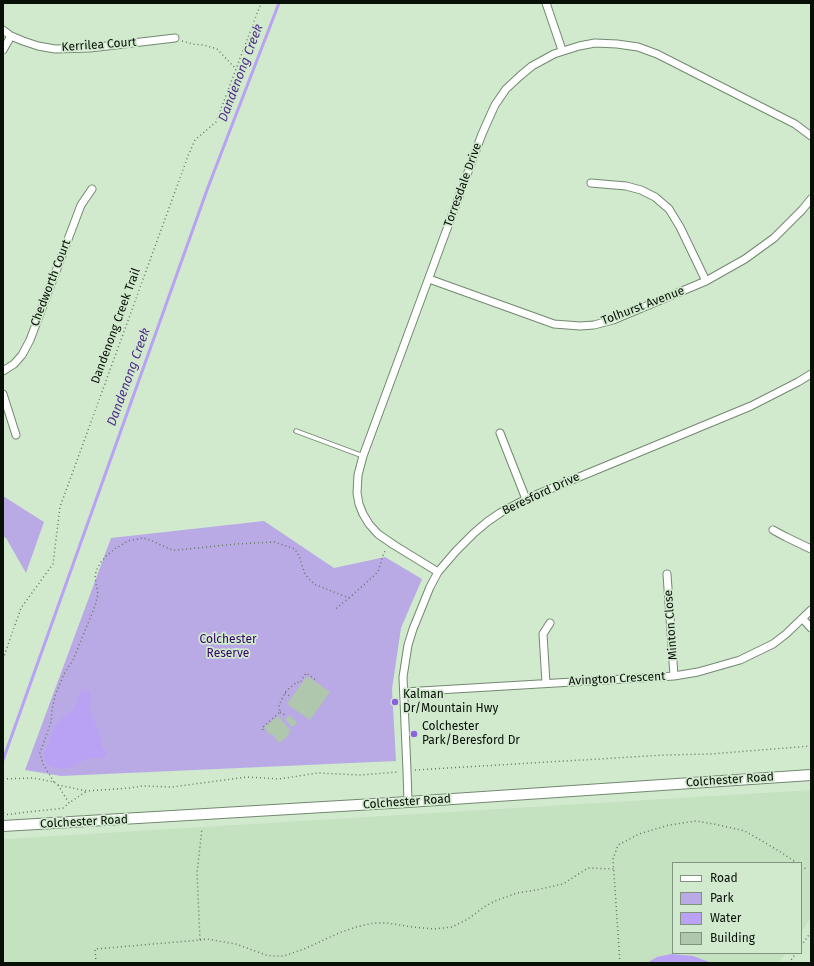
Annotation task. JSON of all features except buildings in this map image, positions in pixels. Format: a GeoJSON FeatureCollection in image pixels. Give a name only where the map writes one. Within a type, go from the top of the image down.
{"type":"FeatureCollection","features":[{"type":"Feature","properties":{"kind":"main road","name":"Colchester Road"},"geometry":{"type":"LineString","coordinates":[[3,826],[408,802],[811,775]]}},
{"type":"Feature","properties":{"kind":"street"},"geometry":{"type":"LineString","coordinates":[[546,3],[562,50]]}},
{"type":"Feature","properties":{"kind":"street","name":"Kerrilea Court"},"geometry":{"type":"LineString","coordinates":[[3,30],[11,36],[38,46],[55,49],[90,48],[175,38]]}},
{"type":"Feature","properties":{"kind":"street"},"geometry":{"type":"LineString","coordinates":[[3,50],[11,36]]}},
{"type":"Feature","properties":{"kind":"street","name":"Torresdale Drive"},"geometry":{"type":"LineString","coordinates":[[438,572],[378,534],[369,524],[359,504],[357,493],[358,475],[363,456],[482,134],[490,116],[506,89],[532,66],[562,50],[595,44],[617,44],[642,48],[657,54],[795,124],[811,136]]}},
{"type":"Feature","properties":{"kind":"street"},"geometry":{"type":"LineString","coordinates":[[590,183],[626,186],[641,190],[655,197],[669,209],[680,227],[706,281]]}},
{"type":"Feature","properties":{"kind":"street","name":"Chedworth Court"},"geometry":{"type":"LineString","coordinates":[[3,371],[14,364],[22,355],[30,340],[81,205],[92,189]]}},
{"type":"Feature","properties":{"kind":"street","name":"Tolhurst Avenue"},"geometry":{"type":"LineString","coordinates":[[429,279],[554,324],[580,326],[594,325],[613,320],[706,281],[745,259],[774,238],[811,199]]}},
{"type":"Feature","properties":{"kind":"street","name":"Beresford Drive"},"geometry":{"type":"LineString","coordinates":[[408,802],[408,771],[403,676],[408,644],[430,586],[438,572],[456,551],[474,533],[500,513],[526,499],[751,406],[811,374]]}},
{"type":"Feature","properties":{"kind":"street"},"geometry":{"type":"LineString","coordinates":[[3,394],[16,435]]}},
{"type":"Feature","properties":{"kind":"street"},"geometry":{"type":"LineString","coordinates":[[500,433],[526,499]]}},
{"type":"Feature","properties":{"kind":"street"},"geometry":{"type":"LineString","coordinates":[[773,530],[811,549]]}},
{"type":"Feature","properties":{"kind":"street","name":"Minton Close"},"geometry":{"type":"LineString","coordinates":[[667,574],[674,676]]}},
{"type":"Feature","properties":{"kind":"street","name":"Avington Crescent"},"geometry":{"type":"LineString","coordinates":[[404,692],[674,676],[698,672],[740,660],[773,644],[803,619],[811,610]]}},
{"type":"Feature","properties":{"kind":"street"},"geometry":{"type":"LineString","coordinates":[[803,619],[811,628]]}},
{"type":"Feature","properties":{"kind":"street"},"geometry":{"type":"LineString","coordinates":[[546,683],[543,634],[550,622]]}},
{"type":"Feature","properties":{"kind":"lane"},"geometry":{"type":"LineString","coordinates":[[296,431],[363,456]]}},
{"type":"Feature","properties":{"kind":"path","name":"Dandenong Creek Trail"},"geometry":{"type":"LineString","coordinates":[[3,659],[21,608],[54,564],[60,507],[188,156],[195,140],[216,122],[261,3]]}},
{"type":"Feature","properties":{"kind":"path"},"geometry":{"type":"LineString","coordinates":[[175,38],[192,44],[204,45],[217,49],[226,57],[236,70]]}},
{"type":"Feature","properties":{"kind":"path"},"geometry":{"type":"LineString","coordinates":[[54,782],[43,764],[40,753],[51,722],[55,696],[64,674],[73,660],[98,594],[95,578],[96,571],[104,559],[116,548],[128,541],[143,538],[172,550],[274,542],[295,549],[305,574],[314,584],[348,598]]}},
{"type":"Feature","properties":{"kind":"path"},"geometry":{"type":"LineString","coordinates":[[334,610],[378,572],[384,552],[394,545]]}},
{"type":"Feature","properties":{"kind":"path"},"geometry":{"type":"LineString","coordinates":[[280,712],[279,705],[286,691],[298,682],[300,683],[306,673],[316,680]]}},
{"type":"Feature","properties":{"kind":"path"},"geometry":{"type":"LineString","coordinates":[[285,693],[290,696]]}},
{"type":"Feature","properties":{"kind":"path"},"geometry":{"type":"LineString","coordinates":[[280,712],[285,715]]}},
{"type":"Feature","properties":{"kind":"path"},"geometry":{"type":"LineString","coordinates":[[264,730],[262,728],[280,712]]}},
{"type":"Feature","properties":{"kind":"path"},"geometry":{"type":"LineString","coordinates":[[58,785],[69,803]]}},
{"type":"Feature","properties":{"kind":"path"},"geometry":{"type":"LineString","coordinates":[[3,815],[57,810],[63,808],[87,791]]}},
{"type":"Feature","properties":{"kind":"path"},"geometry":{"type":"LineString","coordinates":[[620,963],[614,869],[614,859],[618,845],[639,834],[669,825],[696,821],[745,831],[796,862]]}},
{"type":"Feature","properties":{"kind":"path"},"geometry":{"type":"LineString","coordinates":[[200,940],[197,873],[202,828]]}},
{"type":"Feature","properties":{"kind":"path"},"geometry":{"type":"LineString","coordinates":[[802,867],[806,869]]}},
{"type":"Feature","properties":{"kind":"path"},"geometry":{"type":"LineString","coordinates":[[96,963],[95,949],[207,939],[236,944],[266,955],[284,956],[356,927],[387,923],[434,929],[452,927],[468,919],[495,901],[517,893],[563,884],[588,868],[614,869]]}},
{"type":"Feature","properties":{"kind":"path"},"geometry":{"type":"LineString","coordinates":[[802,945],[811,932]]}},
{"type":"Feature","properties":{"kind":"path"},"geometry":{"type":"LineString","coordinates":[[789,963],[795,954]]}},
{"type":"Feature","properties":{"kind":"shaded area"},"geometry":{"type":"Polygon","coordinates":[[[811,790],[811,918],[802,931],[802,862],[672,862],[672,954],[785,954],[778,963],[3,963],[3,845],[5,839],[811,790]]]}},
{"type":"Feature","properties":{"kind":"green space"},"geometry":{"type":"Polygon","coordinates":[[[3,496],[44,522],[26,573],[6,538],[3,536],[3,496]]]}},
{"type":"Feature","properties":{"kind":"green space","name":"Colchester Reserve"},"geometry":{"type":"Polygon","coordinates":[[[264,521],[334,568],[385,557],[422,579],[401,628],[392,689],[396,761],[61,776],[25,770],[111,538],[264,521]]]}},
{"type":"Feature","properties":{"kind":"water"},"geometry":{"type":"Polygon","coordinates":[[[86,688],[90,692],[91,698],[89,709],[100,735],[102,747],[107,753],[104,758],[87,758],[69,768],[56,768],[50,766],[46,763],[44,752],[48,746],[52,732],[59,721],[75,707],[79,694],[86,688]]]}},
{"type":"Feature","properties":{"kind":"water"},"geometry":{"type":"Polygon","coordinates":[[[671,954],[693,956],[712,963],[649,963],[657,957],[671,954]]]}},
{"type":"Feature","properties":{"kind":"waterway","name":"Dandenong Creek"},"geometry":{"type":"LineString","coordinates":[[3,760],[207,190],[279,3]]}},
{"type":"Feature","properties":{"kind":"place","name":"Kalman Dr/Mountain Hwy"},"geometry":{"type":"Point","coordinates":[395,702]}},
{"type":"Feature","properties":{"kind":"place","name":"Colchester Park/Beresford Dr"},"geometry":{"type":"Point","coordinates":[414,734]}}]}
